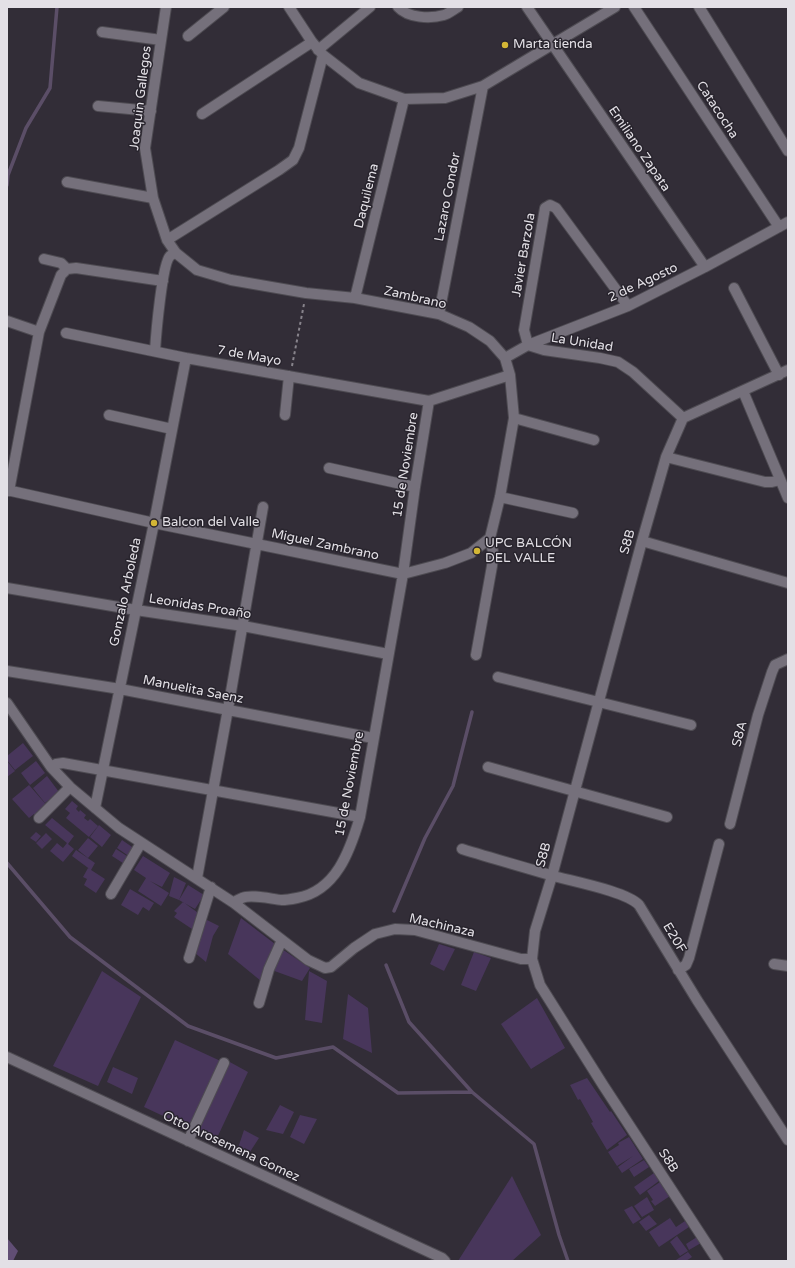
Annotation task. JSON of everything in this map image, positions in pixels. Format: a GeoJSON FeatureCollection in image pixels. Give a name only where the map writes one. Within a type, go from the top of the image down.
{"type":"FeatureCollection","features":[{"type":"Feature","properties":{"kind":"street","name":"Joaquin Gallegos"},"geometry":{"type":"LineString","coordinates":[[158,215],[153,198],[145,148],[166,7]]}},
{"type":"Feature","properties":{"kind":"street"},"geometry":{"type":"LineString","coordinates":[[188,36],[224,7]]}},
{"type":"Feature","properties":{"kind":"street"},"geometry":{"type":"LineString","coordinates":[[289,7],[318,49],[359,83],[404,99],[445,98],[483,86],[614,7]]}},
{"type":"Feature","properties":{"kind":"street"},"geometry":{"type":"LineString","coordinates":[[202,114],[318,49],[370,7]]}},
{"type":"Feature","properties":{"kind":"street"},"geometry":{"type":"LineString","coordinates":[[398,7],[402,11],[422,18],[444,15],[458,7]]}},
{"type":"Feature","properties":{"kind":"street","name":"Emiliano Zapata"},"geometry":{"type":"LineString","coordinates":[[527,7],[705,267]]}},
{"type":"Feature","properties":{"kind":"street","name":"Catacocha"},"geometry":{"type":"LineString","coordinates":[[634,7],[779,227]]}},
{"type":"Feature","properties":{"kind":"street"},"geometry":{"type":"LineString","coordinates":[[699,7],[788,151]]}},
{"type":"Feature","properties":{"kind":"street"},"geometry":{"type":"LineString","coordinates":[[102,32],[161,40]]}},
{"type":"Feature","properties":{"kind":"street"},"geometry":{"type":"LineString","coordinates":[[167,240],[293,160],[299,148],[318,49]]}},
{"type":"Feature","properties":{"kind":"street","name":"Lazaro Condor"},"geometry":{"type":"LineString","coordinates":[[439,314],[483,86]]}},
{"type":"Feature","properties":{"kind":"street","name":"Daquilema"},"geometry":{"type":"LineString","coordinates":[[355,298],[404,99]]}},
{"type":"Feature","properties":{"kind":"street"},"geometry":{"type":"LineString","coordinates":[[98,106],[151,111]]}},
{"type":"Feature","properties":{"kind":"street"},"geometry":{"type":"LineString","coordinates":[[67,182],[153,198]]}},
{"type":"Feature","properties":{"kind":"street","name":"Javier Barzola"},"geometry":{"type":"LineString","coordinates":[[528,345],[524,330],[545,208],[550,205],[556,208],[628,306]]}},
{"type":"Feature","properties":{"kind":"street","name":"Zambrano"},"geometry":{"type":"LineString","coordinates":[[158,215],[167,240],[176,253],[197,270],[231,280],[355,298],[439,314],[475,331],[490,342],[504,358],[510,375],[514,418],[500,497],[490,538],[493,552],[492,566],[476,655]]}},
{"type":"Feature","properties":{"kind":"street","name":"2 de Agosto"},"geometry":{"type":"LineString","coordinates":[[504,358],[528,345],[628,306],[705,267],[788,222]]}},
{"type":"Feature","properties":{"kind":"street"},"geometry":{"type":"LineString","coordinates":[[155,351],[166,263],[170,256],[176,253]]}},
{"type":"Feature","properties":{"kind":"street"},"geometry":{"type":"LineString","coordinates":[[44,259],[61,263],[67,270]]}},
{"type":"Feature","properties":{"kind":"street"},"geometry":{"type":"LineString","coordinates":[[8,490],[39,332],[61,276],[67,270],[76,268],[163,281]]}},
{"type":"Feature","properties":{"kind":"street"},"geometry":{"type":"LineString","coordinates":[[683,418],[783,373],[734,288]]}},
{"type":"Feature","properties":{"kind":"street"},"geometry":{"type":"LineString","coordinates":[[7,321],[39,332]]}},
{"type":"Feature","properties":{"kind":"street","name":"7 de Mayo"},"geometry":{"type":"LineString","coordinates":[[66,334],[186,358],[429,401]]}},
{"type":"Feature","properties":{"kind":"street","name":"La Unidad"},"geometry":{"type":"LineString","coordinates":[[528,345],[544,350],[618,362],[633,372],[683,418]]}},
{"type":"Feature","properties":{"kind":"street","name":"Gonzalo Arboleda"},"geometry":{"type":"LineString","coordinates":[[95,808],[154,523],[186,358]]}},
{"type":"Feature","properties":{"kind":"street"},"geometry":{"type":"LineString","coordinates":[[429,401],[510,375]]}},
{"type":"Feature","properties":{"kind":"street"},"geometry":{"type":"LineString","coordinates":[[285,415],[289,376]]}},
{"type":"Feature","properties":{"kind":"street"},"geometry":{"type":"LineString","coordinates":[[742,391],[788,498]]}},
{"type":"Feature","properties":{"kind":"street","name":"15 de Noviembre"},"geometry":{"type":"LineString","coordinates":[[234,903],[242,897],[284,900],[303,897],[316,891],[329,882],[341,865],[352,844],[360,818],[403,574],[415,486],[429,401]]}},
{"type":"Feature","properties":{"kind":"street"},"geometry":{"type":"LineString","coordinates":[[109,415],[172,429]]}},
{"type":"Feature","properties":{"kind":"street"},"geometry":{"type":"LineString","coordinates":[[514,418],[594,440]]}},
{"type":"Feature","properties":{"kind":"street","name":"S8B"},"geometry":{"type":"LineString","coordinates":[[683,418],[666,457],[642,541],[552,876],[534,931],[532,959],[540,985],[603,1085],[718,1261]]}},
{"type":"Feature","properties":{"kind":"street"},"geometry":{"type":"LineString","coordinates":[[666,457],[765,482],[780,480]]}},
{"type":"Feature","properties":{"kind":"street"},"geometry":{"type":"LineString","coordinates":[[329,468],[415,486]]}},
{"type":"Feature","properties":{"kind":"street","name":"Miguel Zambrano"},"geometry":{"type":"LineString","coordinates":[[8,490],[154,523],[403,574],[445,563],[471,553],[490,538]]}},
{"type":"Feature","properties":{"kind":"street"},"geometry":{"type":"LineString","coordinates":[[500,497],[573,514]]}},
{"type":"Feature","properties":{"kind":"street"},"geometry":{"type":"LineString","coordinates":[[197,878],[243,626],[262,508]]}},
{"type":"Feature","properties":{"kind":"street"},"geometry":{"type":"LineString","coordinates":[[642,541],[788,583]]}},
{"type":"Feature","properties":{"kind":"street","name":"Leonidas Proaño"},"geometry":{"type":"LineString","coordinates":[[7,588],[136,610],[243,626],[388,654]]}},
{"type":"Feature","properties":{"kind":"street","name":"S8A"},"geometry":{"type":"LineString","coordinates":[[730,824],[758,715],[772,672],[775,666],[788,659]]}},
{"type":"Feature","properties":{"kind":"street","name":"Manuelita Saenz"},"geometry":{"type":"LineString","coordinates":[[7,671],[120,689],[373,738]]}},
{"type":"Feature","properties":{"kind":"street"},"geometry":{"type":"LineString","coordinates":[[498,677],[692,725]]}},
{"type":"Feature","properties":{"kind":"street"},"geometry":{"type":"LineString","coordinates":[[7,703],[51,767],[70,787],[119,828],[234,903]]}},
{"type":"Feature","properties":{"kind":"street"},"geometry":{"type":"LineString","coordinates":[[51,767],[56,764],[63,763],[360,818]]}},
{"type":"Feature","properties":{"kind":"street"},"geometry":{"type":"LineString","coordinates":[[488,767],[667,817]]}},
{"type":"Feature","properties":{"kind":"street"},"geometry":{"type":"LineString","coordinates":[[39,818],[70,787]]}},
{"type":"Feature","properties":{"kind":"street"},"geometry":{"type":"LineString","coordinates":[[111,894],[141,843]]}},
{"type":"Feature","properties":{"kind":"street"},"geometry":{"type":"LineString","coordinates":[[678,970],[686,965],[689,958],[719,844]]}},
{"type":"Feature","properties":{"kind":"street","name":"E20F"},"geometry":{"type":"LineString","coordinates":[[462,849],[552,876],[596,887],[631,898],[635,901],[788,1140]]}},
{"type":"Feature","properties":{"kind":"street"},"geometry":{"type":"LineString","coordinates":[[189,958],[211,887]]}},
{"type":"Feature","properties":{"kind":"street","name":"Machinaza"},"geometry":{"type":"LineString","coordinates":[[234,903],[308,960],[325,968],[331,967],[354,948],[375,934],[395,929],[416,930],[520,959],[532,959]]}},
{"type":"Feature","properties":{"kind":"street"},"geometry":{"type":"LineString","coordinates":[[259,1003],[269,969],[282,940]]}},
{"type":"Feature","properties":{"kind":"street"},"geometry":{"type":"LineString","coordinates":[[774,964],[788,966]]}},
{"type":"Feature","properties":{"kind":"street","name":"Otto Arosemena Gomez"},"geometry":{"type":"LineString","coordinates":[[7,1057],[445,1261]]}},
{"type":"Feature","properties":{"kind":"street"},"geometry":{"type":"LineString","coordinates":[[188,1142],[224,1063]]}},
{"type":"Feature","properties":{"kind":"path"},"geometry":{"type":"LineString","coordinates":[[289,376],[306,292]]}},
{"type":"Feature","properties":{"kind":"shaded area"},"geometry":{"type":"Polygon","coordinates":[[[7,1238],[18,1251],[13,1261],[7,1261],[7,1238]]]}},
{"type":"Feature","properties":{"kind":"building"},"geometry":{"type":"Polygon","coordinates":[[[23,743],[33,756],[15,770],[7,760],[7,756],[23,743]]]}},
{"type":"Feature","properties":{"kind":"building"},"geometry":{"type":"Polygon","coordinates":[[[7,761],[15,771],[7,777],[7,761]]]}},
{"type":"Feature","properties":{"kind":"building"},"geometry":{"type":"Polygon","coordinates":[[[36,761],[45,773],[30,785],[21,773],[36,761]]]}},
{"type":"Feature","properties":{"kind":"building"},"geometry":{"type":"Polygon","coordinates":[[[47,776],[59,792],[45,803],[33,788],[47,776]]]}},
{"type":"Feature","properties":{"kind":"building"},"geometry":{"type":"Polygon","coordinates":[[[29,785],[49,808],[38,818],[34,814],[29,818],[12,799],[29,785]]]}},
{"type":"Feature","properties":{"kind":"building"},"geometry":{"type":"Polygon","coordinates":[[[72,801],[78,806],[76,809],[79,812],[80,810],[86,815],[84,818],[88,821],[90,819],[98,826],[89,837],[66,818],[70,813],[65,809],[72,801]]]}},
{"type":"Feature","properties":{"kind":"building"},"geometry":{"type":"Polygon","coordinates":[[[52,818],[74,836],[68,844],[74,849],[63,862],[50,851],[57,843],[63,848],[67,843],[45,825],[52,818]]]}},
{"type":"Feature","properties":{"kind":"building"},"geometry":{"type":"Polygon","coordinates":[[[99,825],[111,835],[102,847],[90,837],[99,825]]]}},
{"type":"Feature","properties":{"kind":"building"},"geometry":{"type":"Polygon","coordinates":[[[36,832],[41,836],[36,842],[30,838],[36,832]]]}},
{"type":"Feature","properties":{"kind":"building"},"geometry":{"type":"Polygon","coordinates":[[[46,833],[52,839],[42,849],[36,843],[46,833]]]}},
{"type":"Feature","properties":{"kind":"building"},"geometry":{"type":"Polygon","coordinates":[[[88,838],[98,846],[88,858],[78,850],[88,838]]]}},
{"type":"Feature","properties":{"kind":"building"},"geometry":{"type":"Polygon","coordinates":[[[122,840],[135,849],[130,857],[117,848],[122,840]]]}},
{"type":"Feature","properties":{"kind":"building"},"geometry":{"type":"Polygon","coordinates":[[[116,849],[130,858],[126,865],[112,856],[116,849]]]}},
{"type":"Feature","properties":{"kind":"building"},"geometry":{"type":"Polygon","coordinates":[[[76,850],[95,863],[91,870],[72,856],[76,850]]]}},
{"type":"Feature","properties":{"kind":"building"},"geometry":{"type":"Polygon","coordinates":[[[143,856],[170,873],[162,887],[150,881],[169,893],[161,906],[138,891],[146,878],[134,870],[143,856]]]}},
{"type":"Feature","properties":{"kind":"building"},"geometry":{"type":"Polygon","coordinates":[[[88,868],[105,879],[96,893],[84,885],[87,879],[83,877],[88,868]]]}},
{"type":"Feature","properties":{"kind":"building"},"geometry":{"type":"Polygon","coordinates":[[[174,877],[186,883],[179,900],[169,896],[174,877]]]}},
{"type":"Feature","properties":{"kind":"building"},"geometry":{"type":"Polygon","coordinates":[[[188,885],[204,895],[195,909],[179,900],[188,885]]]}},
{"type":"Feature","properties":{"kind":"building"},"geometry":{"type":"Polygon","coordinates":[[[130,889],[154,903],[149,911],[143,907],[138,915],[121,905],[130,889]]]}},
{"type":"Feature","properties":{"kind":"building"},"geometry":{"type":"Polygon","coordinates":[[[183,902],[201,915],[195,931],[174,917],[177,913],[174,911],[183,902]]]}},
{"type":"Feature","properties":{"kind":"building"},"geometry":{"type":"Polygon","coordinates":[[[241,918],[275,944],[261,981],[228,954],[241,918]]]}},
{"type":"Feature","properties":{"kind":"building"},"geometry":{"type":"Polygon","coordinates":[[[205,919],[219,926],[213,936],[206,962],[195,953],[205,919]]]}},
{"type":"Feature","properties":{"kind":"building"},"geometry":{"type":"Polygon","coordinates":[[[439,944],[455,949],[444,971],[430,964],[439,944]]]}},
{"type":"Feature","properties":{"kind":"building"},"geometry":{"type":"Polygon","coordinates":[[[282,949],[310,968],[302,981],[269,969],[282,949]]]}},
{"type":"Feature","properties":{"kind":"building"},"geometry":{"type":"Polygon","coordinates":[[[474,952],[491,958],[476,991],[461,985],[474,952]]]}},
{"type":"Feature","properties":{"kind":"building"},"geometry":{"type":"Polygon","coordinates":[[[102,971],[141,997],[98,1086],[53,1066],[102,971]]]}},
{"type":"Feature","properties":{"kind":"building"},"geometry":{"type":"Polygon","coordinates":[[[309,971],[327,981],[322,1023],[305,1020],[309,971]]]}},
{"type":"Feature","properties":{"kind":"building"},"geometry":{"type":"Polygon","coordinates":[[[348,994],[368,1008],[372,1053],[343,1039],[348,994]]]}},
{"type":"Feature","properties":{"kind":"building"},"geometry":{"type":"Polygon","coordinates":[[[537,998],[565,1048],[531,1069],[501,1024],[537,998]]]}},
{"type":"Feature","properties":{"kind":"building"},"geometry":{"type":"Polygon","coordinates":[[[175,1040],[225,1063],[193,1130],[144,1107],[175,1040]]]}},
{"type":"Feature","properties":{"kind":"building"},"geometry":{"type":"Polygon","coordinates":[[[228,1061],[248,1072],[216,1140],[197,1128],[228,1061]]]}},
{"type":"Feature","properties":{"kind":"building"},"geometry":{"type":"Polygon","coordinates":[[[113,1067],[138,1078],[132,1094],[107,1082],[113,1067]]]}},
{"type":"Feature","properties":{"kind":"building"},"geometry":{"type":"Polygon","coordinates":[[[587,1078],[627,1135],[607,1150],[591,1123],[593,1122],[580,1099],[578,1100],[570,1085],[587,1078]]]}},
{"type":"Feature","properties":{"kind":"building"},"geometry":{"type":"Polygon","coordinates":[[[280,1105],[294,1112],[283,1134],[266,1130],[280,1105]]]}},
{"type":"Feature","properties":{"kind":"building"},"geometry":{"type":"Polygon","coordinates":[[[300,1115],[317,1119],[304,1144],[290,1137],[300,1115]]]}},
{"type":"Feature","properties":{"kind":"building"},"geometry":{"type":"Polygon","coordinates":[[[244,1130],[259,1138],[248,1155],[238,1148],[244,1130]]]}},
{"type":"Feature","properties":{"kind":"building"},"geometry":{"type":"Polygon","coordinates":[[[629,1137],[643,1159],[622,1173],[618,1167],[633,1156],[617,1166],[608,1152],[619,1145],[618,1143],[629,1137]]]}},
{"type":"Feature","properties":{"kind":"building"},"geometry":{"type":"Polygon","coordinates":[[[644,1160],[649,1167],[634,1177],[629,1169],[644,1160]]]}},
{"type":"Feature","properties":{"kind":"building"},"geometry":{"type":"Polygon","coordinates":[[[654,1173],[659,1181],[640,1195],[634,1187],[654,1173]]]}},
{"type":"Feature","properties":{"kind":"building"},"geometry":{"type":"Polygon","coordinates":[[[512,1176],[541,1235],[512,1261],[458,1261],[512,1176]]]}},
{"type":"Feature","properties":{"kind":"building"},"geometry":{"type":"Polygon","coordinates":[[[660,1182],[670,1196],[655,1206],[647,1191],[660,1182]]]}},
{"type":"Feature","properties":{"kind":"building"},"geometry":{"type":"Polygon","coordinates":[[[647,1197],[654,1210],[642,1217],[634,1206],[647,1197]]]}},
{"type":"Feature","properties":{"kind":"building"},"geometry":{"type":"Polygon","coordinates":[[[632,1206],[641,1219],[633,1224],[624,1210],[632,1206]]]}},
{"type":"Feature","properties":{"kind":"building"},"geometry":{"type":"Polygon","coordinates":[[[649,1215],[657,1224],[646,1231],[639,1222],[649,1215]]]}},
{"type":"Feature","properties":{"kind":"building"},"geometry":{"type":"Polygon","coordinates":[[[670,1218],[676,1227],[685,1221],[689,1227],[659,1247],[649,1232],[670,1218]]]}},
{"type":"Feature","properties":{"kind":"building"},"geometry":{"type":"Polygon","coordinates":[[[677,1236],[688,1251],[680,1256],[670,1242],[677,1236]]]}},
{"type":"Feature","properties":{"kind":"building"},"geometry":{"type":"Polygon","coordinates":[[[697,1237],[701,1243],[689,1250],[686,1244],[697,1237]]]}},
{"type":"Feature","properties":{"kind":"building"},"geometry":{"type":"Polygon","coordinates":[[[688,1252],[692,1257],[686,1261],[676,1260],[688,1252]]]}},
{"type":"Feature","properties":{"kind":"waterway"},"geometry":{"type":"LineString","coordinates":[[7,185],[8,175],[26,128],[50,88],[57,7]]}},
{"type":"Feature","properties":{"kind":"waterway"},"geometry":{"type":"LineString","coordinates":[[394,911],[425,838],[453,786],[472,712]]}},
{"type":"Feature","properties":{"kind":"waterway"},"geometry":{"type":"LineString","coordinates":[[7,863],[70,937],[188,1026],[276,1058],[333,1047],[398,1093],[472,1092],[534,1144],[559,1235],[568,1261]]}},
{"type":"Feature","properties":{"kind":"waterway"},"geometry":{"type":"LineString","coordinates":[[386,965],[409,1022],[472,1092]]}},
{"type":"Feature","properties":{"kind":"place","name":"Marta tienda"},"geometry":{"type":"Point","coordinates":[505,45]}},
{"type":"Feature","properties":{"kind":"place","name":"Balcon del Valle"},"geometry":{"type":"Point","coordinates":[154,523]}},
{"type":"Feature","properties":{"kind":"place","name":"UPC BALCÓN DEL VALLE"},"geometry":{"type":"Point","coordinates":[477,551]}}]}
